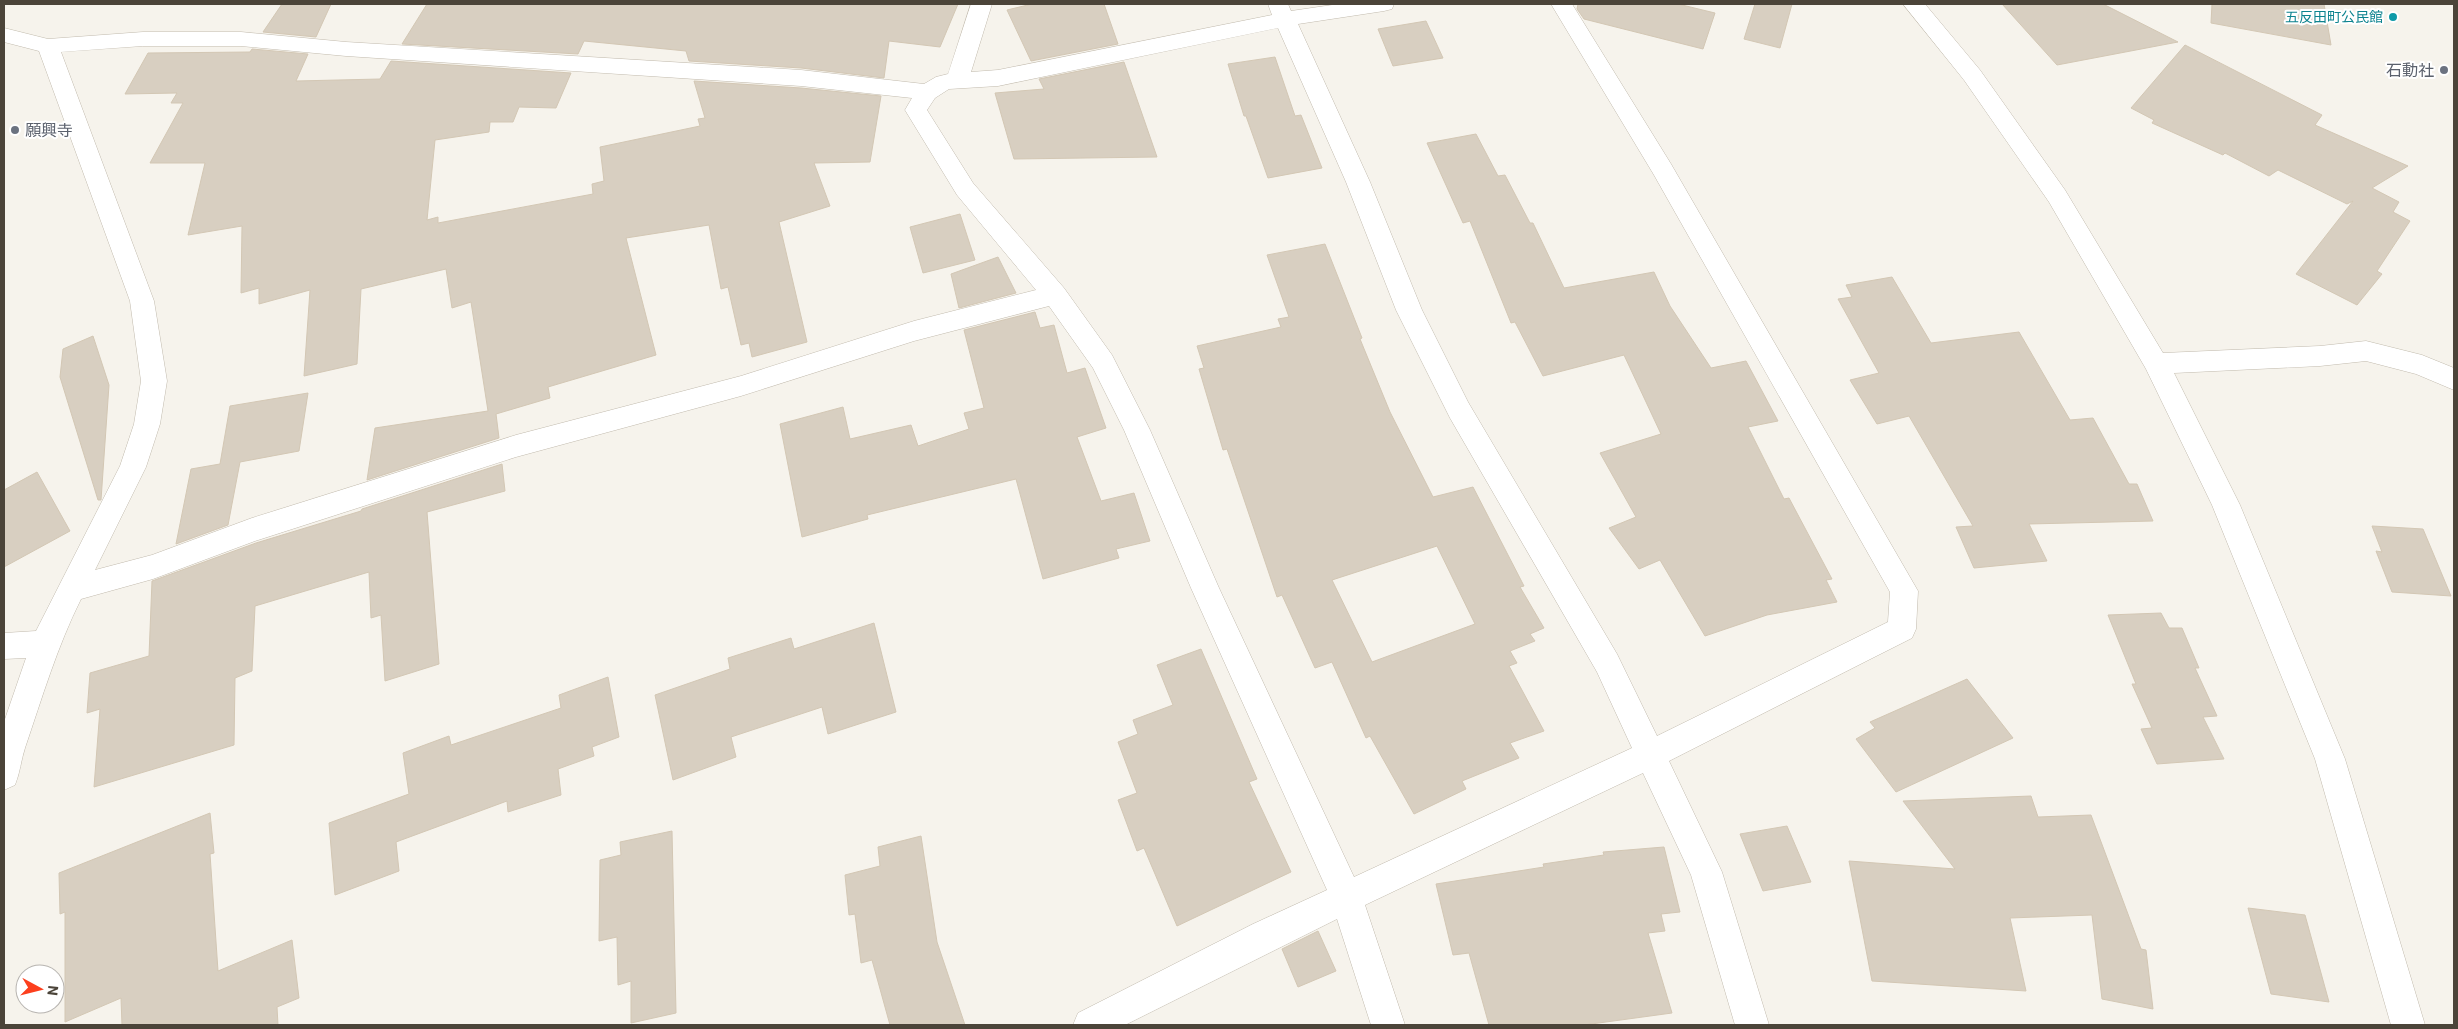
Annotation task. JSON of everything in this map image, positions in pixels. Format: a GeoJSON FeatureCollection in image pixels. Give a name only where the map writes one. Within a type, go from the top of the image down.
{"type":"FeatureCollection","features":[{"type":"Feature","properties":{"kind":"street"},"geometry":{"type":"LineString","coordinates":[[958,80],[962,60],[981,4]]}},
{"type":"Feature","properties":{"kind":"street"},"geometry":{"type":"LineString","coordinates":[[1384,4],[1282,12],[998,78],[944,82],[928,92],[916,110],[965,189],[1055,295],[1103,362],[1137,430],[1205,588],[1347,898],[1388,1025]]}},
{"type":"Feature","properties":{"kind":"street"},"geometry":{"type":"LineString","coordinates":[[1090,1025],[1264,936],[1649,755],[1902,628],[1904,591],[1668,179],[1562,4]]}},
{"type":"Feature","properties":{"kind":"street"},"geometry":{"type":"LineString","coordinates":[[1913,4],[1972,75],[2057,196],[2156,364],[2226,505],[2330,759],[2408,1025]]}},
{"type":"Feature","properties":{"kind":"street"},"geometry":{"type":"LineString","coordinates":[[1282,12],[1358,182],[1409,310],[1459,410],[1607,663],[1706,872],[1752,1025]]}},
{"type":"Feature","properties":{"kind":"street"},"geometry":{"type":"LineString","coordinates":[[4,35],[48,46],[143,39],[241,39],[346,49],[801,78],[928,92]]}},
{"type":"Feature","properties":{"kind":"street"},"geometry":{"type":"LineString","coordinates":[[4,776],[8,753],[45,644],[133,467],[147,424],[154,381],[142,301],[48,46]]}},
{"type":"Feature","properties":{"kind":"street"},"geometry":{"type":"LineString","coordinates":[[71,589],[153,567],[252,530],[516,446],[741,386],[914,331],[1055,295]]}},
{"type":"Feature","properties":{"kind":"street"},"geometry":{"type":"LineString","coordinates":[[2156,364],[2320,356],[2366,351],[2422,365],[2454,380]]}},
{"type":"Feature","properties":{"kind":"street"},"geometry":{"type":"LineString","coordinates":[[4,646],[45,644]]}},
{"type":"Feature","properties":{"kind":"building"},"geometry":{"type":"Polygon","coordinates":[[[282,4],[331,4],[316,37],[263,32],[282,4]]]}},
{"type":"Feature","properties":{"kind":"building"},"geometry":{"type":"Polygon","coordinates":[[[427,4],[958,4],[940,47],[889,41],[884,78],[801,68],[689,61],[686,51],[584,41],[578,54],[402,44],[427,4]]]}},
{"type":"Feature","properties":{"kind":"building"},"geometry":{"type":"Polygon","coordinates":[[[1032,4],[1104,4],[1118,44],[1031,61],[1007,10],[1032,4]]]}},
{"type":"Feature","properties":{"kind":"building"},"geometry":{"type":"Polygon","coordinates":[[[1578,4],[1678,4],[1715,13],[1703,49],[1584,19],[1577,9],[1578,4]]]}},
{"type":"Feature","properties":{"kind":"building"},"geometry":{"type":"Polygon","coordinates":[[[1755,4],[1792,4],[1780,48],[1744,39],[1755,4]]]}},
{"type":"Feature","properties":{"kind":"building"},"geometry":{"type":"Polygon","coordinates":[[[2002,4],[2103,4],[2178,42],[2057,65],[2002,4]]]}},
{"type":"Feature","properties":{"kind":"building"},"geometry":{"type":"Polygon","coordinates":[[[2212,4],[2324,4],[2331,45],[2211,23],[2212,4]]]}},
{"type":"Feature","properties":{"kind":"building"},"geometry":{"type":"Polygon","coordinates":[[[1426,21],[1443,58],[1393,66],[1378,29],[1426,21]]]}},
{"type":"Feature","properties":{"kind":"building"},"geometry":{"type":"Polygon","coordinates":[[[2185,45],[2322,115],[2315,125],[2408,166],[2372,188],[2399,202],[2393,212],[2410,221],[2377,271],[2382,274],[2357,305],[2296,274],[2353,201],[2347,204],[2278,170],[2269,176],[2225,153],[2223,155],[2152,123],[2154,120],[2131,108],[2185,45]]]}},
{"type":"Feature","properties":{"kind":"building"},"geometry":{"type":"Polygon","coordinates":[[[252,49],[308,54],[296,81],[380,79],[391,61],[571,73],[556,108],[519,107],[513,122],[490,122],[489,132],[435,140],[427,220],[438,217],[438,223],[593,194],[592,184],[604,181],[600,147],[700,126],[698,119],[705,118],[694,81],[801,88],[881,96],[870,162],[814,163],[830,206],[779,222],[807,342],[752,357],[749,343],[741,345],[728,287],[721,289],[709,225],[626,238],[656,355],[548,387],[550,398],[496,414],[499,438],[367,480],[375,428],[488,411],[471,302],[452,308],[446,269],[361,289],[357,364],[304,376],[310,290],[259,304],[259,288],[241,293],[242,226],[188,235],[205,163],[150,163],[183,103],[171,103],[177,93],[125,94],[148,53],[250,52],[252,49]]]}},
{"type":"Feature","properties":{"kind":"building"},"geometry":{"type":"Polygon","coordinates":[[[1275,57],[1295,116],[1301,115],[1322,168],[1268,178],[1246,116],[1244,116],[1228,64],[1275,57]]]}},
{"type":"Feature","properties":{"kind":"building"},"geometry":{"type":"Polygon","coordinates":[[[1124,62],[1157,157],[1014,159],[995,93],[1044,89],[1039,79],[1124,62]]]}},
{"type":"Feature","properties":{"kind":"building"},"geometry":{"type":"Polygon","coordinates":[[[1476,134],[1498,176],[1505,175],[1530,223],[1533,223],[1564,288],[1654,272],[1670,306],[1711,368],[1746,361],[1778,421],[1748,427],[1784,499],[1789,498],[1832,579],[1826,580],[1837,602],[1767,615],[1705,636],[1660,560],[1639,569],[1609,528],[1636,517],[1600,453],[1661,434],[1624,355],[1543,376],[1515,322],[1511,323],[1470,221],[1463,223],[1427,143],[1476,134]]]}},
{"type":"Feature","properties":{"kind":"building"},"geometry":{"type":"Polygon","coordinates":[[[960,214],[975,260],[923,273],[910,227],[960,214]]]}},
{"type":"Feature","properties":{"kind":"building"},"geometry":{"type":"Polygon","coordinates":[[[1325,244],[1362,338],[1360,339],[1390,412],[1433,497],[1473,487],[1524,586],[1520,587],[1544,628],[1530,634],[1535,641],[1510,651],[1517,663],[1509,666],[1544,731],[1510,743],[1519,758],[1462,781],[1466,789],[1414,814],[1370,736],[1366,738],[1332,662],[1315,668],[1282,595],[1277,597],[1227,449],[1223,450],[1199,369],[1204,368],[1197,346],[1281,327],[1278,319],[1289,317],[1267,255],[1325,244]],[[1437,546],[1332,580],[1372,662],[1475,624],[1437,546]]]}},
{"type":"Feature","properties":{"kind":"building"},"geometry":{"type":"Polygon","coordinates":[[[998,257],[1016,293],[959,308],[951,274],[998,257]]]}},
{"type":"Feature","properties":{"kind":"building"},"geometry":{"type":"Polygon","coordinates":[[[1892,277],[1931,343],[2019,332],[2070,420],[2093,418],[2129,484],[2137,484],[2153,521],[2029,524],[2047,561],[1974,568],[1956,527],[1973,526],[1909,416],[1877,424],[1850,380],[1879,373],[1838,299],[1852,297],[1846,285],[1892,277]]]}},
{"type":"Feature","properties":{"kind":"building"},"geometry":{"type":"Polygon","coordinates":[[[1035,312],[1040,328],[1054,325],[1067,373],[1085,368],[1106,428],[1077,437],[1101,501],[1134,493],[1150,541],[1116,549],[1119,558],[1043,579],[1016,479],[867,515],[868,519],[802,537],[780,424],[843,407],[850,439],[911,425],[918,446],[969,429],[964,413],[984,408],[964,330],[1035,312]]]}},
{"type":"Feature","properties":{"kind":"building"},"geometry":{"type":"Polygon","coordinates":[[[93,336],[109,385],[101,500],[98,500],[60,377],[63,349],[93,336]]]}},
{"type":"Feature","properties":{"kind":"building"},"geometry":{"type":"Polygon","coordinates":[[[308,393],[299,451],[240,462],[228,525],[176,544],[191,469],[220,464],[230,406],[308,393]]]}},
{"type":"Feature","properties":{"kind":"building"},"geometry":{"type":"Polygon","coordinates":[[[502,464],[505,491],[427,512],[439,664],[385,681],[381,615],[371,618],[369,572],[255,606],[252,671],[235,678],[234,745],[94,787],[100,709],[87,713],[90,673],[149,656],[152,581],[256,543],[361,511],[362,509],[502,464]]]}},
{"type":"Feature","properties":{"kind":"building"},"geometry":{"type":"Polygon","coordinates":[[[37,472],[70,531],[4,567],[4,490],[37,472]]]}},
{"type":"Feature","properties":{"kind":"building"},"geometry":{"type":"Polygon","coordinates":[[[2372,526],[2423,529],[2451,596],[2392,592],[2376,551],[2382,552],[2372,526]]]}},
{"type":"Feature","properties":{"kind":"building"},"geometry":{"type":"Polygon","coordinates":[[[2161,613],[2169,628],[2182,628],[2199,668],[2195,668],[2217,716],[2203,717],[2224,759],[2157,764],[2141,729],[2152,728],[2132,684],[2136,684],[2108,615],[2161,613]]]}},
{"type":"Feature","properties":{"kind":"building"},"geometry":{"type":"Polygon","coordinates":[[[874,623],[896,712],[828,734],[822,707],[731,737],[736,757],[673,780],[655,695],[730,669],[728,658],[791,638],[794,649],[874,623]]]}},
{"type":"Feature","properties":{"kind":"building"},"geometry":{"type":"Polygon","coordinates":[[[1201,649],[1257,779],[1249,782],[1291,872],[1177,926],[1144,848],[1137,851],[1118,800],[1137,793],[1118,742],[1138,734],[1133,720],[1173,705],[1157,665],[1201,649]]]}},
{"type":"Feature","properties":{"kind":"building"},"geometry":{"type":"Polygon","coordinates":[[[608,677],[619,737],[592,747],[594,756],[558,769],[561,795],[508,812],[507,801],[396,842],[399,871],[335,895],[329,823],[409,794],[403,753],[449,736],[451,745],[561,708],[559,695],[608,677]]]}},
{"type":"Feature","properties":{"kind":"building"},"geometry":{"type":"Polygon","coordinates":[[[1967,679],[2013,738],[1896,792],[1856,739],[1875,728],[1870,722],[1967,679]]]}},
{"type":"Feature","properties":{"kind":"building"},"geometry":{"type":"Polygon","coordinates":[[[2031,796],[2038,817],[2091,815],[2141,949],[2146,950],[2153,1009],[2102,999],[2092,915],[2010,918],[2026,991],[1872,981],[1849,861],[1955,869],[1903,801],[2031,796]]]}},
{"type":"Feature","properties":{"kind":"building"},"geometry":{"type":"Polygon","coordinates":[[[210,813],[214,853],[210,854],[218,971],[292,940],[299,998],[277,1007],[278,1025],[122,1025],[121,998],[65,1022],[65,912],[60,914],[59,873],[210,813]]]}},
{"type":"Feature","properties":{"kind":"building"},"geometry":{"type":"Polygon","coordinates":[[[1787,826],[1811,882],[1763,891],[1740,834],[1787,826]]]}},
{"type":"Feature","properties":{"kind":"building"},"geometry":{"type":"Polygon","coordinates":[[[672,831],[676,1013],[631,1023],[631,981],[618,985],[617,937],[599,941],[600,860],[621,855],[620,842],[672,831]]]}},
{"type":"Feature","properties":{"kind":"building"},"geometry":{"type":"Polygon","coordinates":[[[921,836],[937,942],[965,1025],[890,1025],[872,960],[861,963],[855,914],[849,915],[845,875],[880,866],[878,847],[921,836]]]}},
{"type":"Feature","properties":{"kind":"building"},"geometry":{"type":"Polygon","coordinates":[[[1664,847],[1680,912],[1661,914],[1665,931],[1648,933],[1672,1013],[1584,1025],[1489,1025],[1469,953],[1453,955],[1436,884],[1544,867],[1543,864],[1604,855],[1603,852],[1664,847]]]}},
{"type":"Feature","properties":{"kind":"building"},"geometry":{"type":"Polygon","coordinates":[[[2248,908],[2305,915],[2329,1002],[2271,994],[2248,908]]]}},
{"type":"Feature","properties":{"kind":"building"},"geometry":{"type":"Polygon","coordinates":[[[1318,931],[1336,971],[1298,987],[1282,949],[1318,931]]]}},
{"type":"Feature","properties":{"kind":"place","name":"五反田町公民館"},"geometry":{"type":"Point","coordinates":[2393,17]}},
{"type":"Feature","properties":{"kind":"place","name":"石動社"},"geometry":{"type":"Point","coordinates":[2444,70]}},
{"type":"Feature","properties":{"kind":"place","name":"願興寺"},"geometry":{"type":"Point","coordinates":[15,130]}}]}
